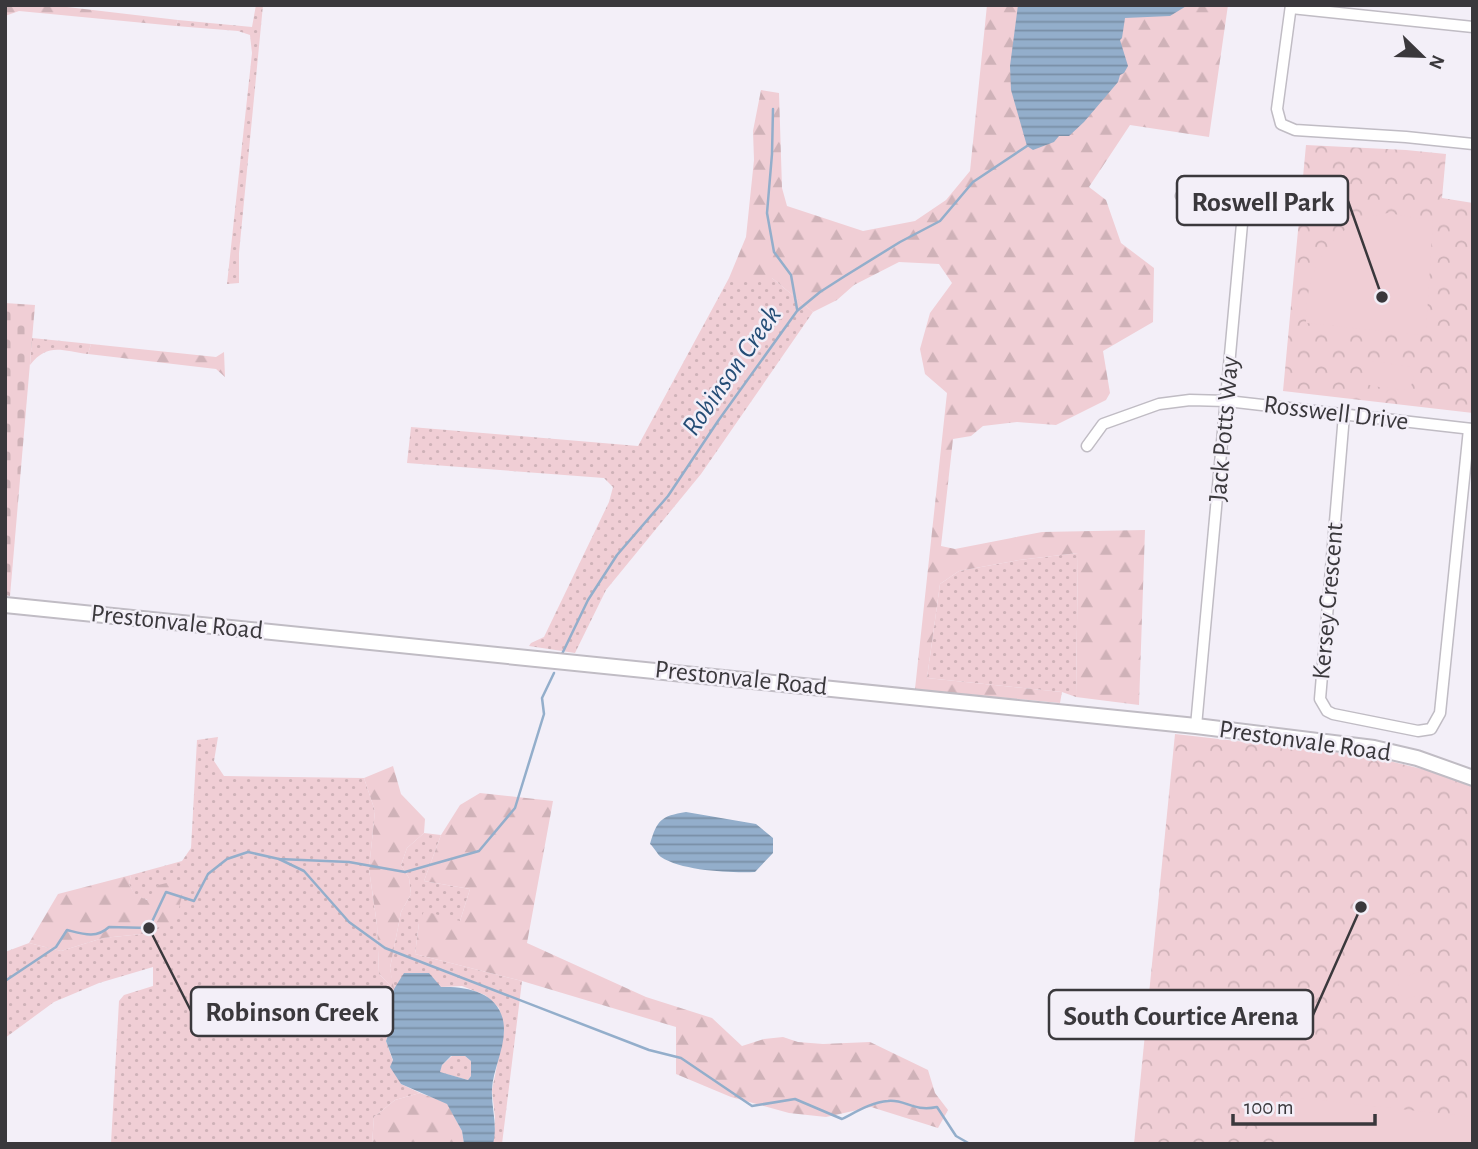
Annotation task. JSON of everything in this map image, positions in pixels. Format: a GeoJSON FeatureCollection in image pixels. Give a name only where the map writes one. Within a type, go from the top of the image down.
{"type":"FeatureCollection","features":[{"type":"Feature","properties":{"kind":"street"},"geometry":{"type":"LineString","coordinates":[[1473,27],[1291,6],[1277,109],[1278,120],[1284,127],[1295,130],[1473,144]]}},
{"type":"Feature","properties":{"kind":"street","name":"Jack Potts Way"},"geometry":{"type":"LineString","coordinates":[[1181,196],[1210,186],[1224,187],[1237,192],[1244,202],[1196,726]]}},
{"type":"Feature","properties":{"kind":"street","name":"Rosswell Drive"},"geometry":{"type":"LineString","coordinates":[[1087,446],[1103,424],[1159,404],[1190,400],[1227,401],[1471,429]]}},
{"type":"Feature","properties":{"kind":"street","name":"Kersey Crescent"},"geometry":{"type":"LineString","coordinates":[[1345,415],[1320,699],[1323,706],[1334,713],[1418,731],[1431,729],[1440,713],[1471,429]]}},
{"type":"Feature","properties":{"kind":"street","name":"Prestonvale Road"},"geometry":{"type":"LineString","coordinates":[[5,605],[1196,726],[1374,748],[1417,758],[1473,778]]}},
{"type":"Feature","properties":{"kind":"green space"},"geometry":{"type":"Polygon","coordinates":[[[5,5],[50,5],[178,20],[176,26],[19,11],[5,16],[5,5]]]}},
{"type":"Feature","properties":{"kind":"green space"},"geometry":{"type":"Polygon","coordinates":[[[256,5],[263,5],[239,253],[239,283],[227,284],[252,53],[250,35],[238,31],[176,26],[178,20],[252,27],[256,5]]]}},
{"type":"Feature","properties":{"kind":"green space"},"geometry":{"type":"Polygon","coordinates":[[[987,5],[1228,5],[1209,137],[1130,125],[1089,187],[1106,200],[1121,243],[1154,268],[1153,322],[1103,351],[1110,393],[1106,400],[1056,425],[1017,422],[983,426],[971,436],[953,439],[941,546],[955,549],[1042,532],[1145,530],[1139,705],[1076,697],[1078,553],[959,571],[940,584],[927,678],[1062,692],[1060,703],[915,689],[947,393],[925,374],[920,349],[930,313],[952,283],[939,264],[899,262],[854,285],[837,300],[813,312],[772,278],[729,278],[746,237],[754,160],[753,131],[761,90],[779,93],[782,188],[787,206],[863,231],[915,221],[946,200],[970,171],[987,5]]]}},
{"type":"Feature","properties":{"kind":"green space"},"geometry":{"type":"Polygon","coordinates":[[[1306,145],[1446,154],[1442,198],[1473,203],[1473,413],[1283,391],[1306,145]]]}},
{"type":"Feature","properties":{"kind":"green space"},"geometry":{"type":"Polygon","coordinates":[[[1388,213],[1433,221],[1426,330],[1419,335],[1306,323],[1310,284],[1325,251],[1336,237],[1351,226],[1388,213]]]}},
{"type":"Feature","properties":{"kind":"green space"},"geometry":{"type":"Polygon","coordinates":[[[729,278],[772,278],[813,312],[701,474],[606,590],[575,653],[529,646],[544,637],[609,502],[613,487],[604,478],[407,463],[411,427],[638,446],[729,278]]]}},
{"type":"Feature","properties":{"kind":"green space"},"geometry":{"type":"Polygon","coordinates":[[[5,303],[35,305],[10,596],[5,595],[5,303]]]}},
{"type":"Feature","properties":{"kind":"green space"},"geometry":{"type":"Polygon","coordinates":[[[32,338],[91,344],[88,354],[49,351],[30,365],[32,338]]]}},
{"type":"Feature","properties":{"kind":"green space"},"geometry":{"type":"Polygon","coordinates":[[[91,344],[216,357],[224,352],[225,377],[216,369],[88,354],[91,344]]]}},
{"type":"Feature","properties":{"kind":"green space"},"geometry":{"type":"Polygon","coordinates":[[[1373,361],[1410,367],[1414,377],[1411,386],[1405,390],[1371,386],[1365,382],[1365,370],[1373,361]]]}},
{"type":"Feature","properties":{"kind":"green space"},"geometry":{"type":"Polygon","coordinates":[[[1078,553],[1076,697],[1062,692],[927,678],[940,584],[959,571],[1078,553]]]}},
{"type":"Feature","properties":{"kind":"green space"},"geometry":{"type":"Polygon","coordinates":[[[1175,734],[1369,756],[1426,770],[1473,787],[1473,1144],[1134,1144],[1175,734]]]}},
{"type":"Feature","properties":{"kind":"green space"},"geometry":{"type":"Polygon","coordinates":[[[218,737],[214,761],[224,776],[364,778],[375,811],[369,869],[377,925],[379,974],[393,988],[390,968],[401,912],[411,894],[409,878],[401,865],[407,848],[424,833],[441,835],[424,881],[470,889],[460,921],[419,923],[415,954],[522,981],[502,1144],[493,1144],[495,1118],[492,1090],[504,1031],[499,1008],[485,995],[462,986],[441,987],[392,1023],[386,1041],[401,1084],[420,1093],[395,1100],[374,1117],[372,1144],[111,1144],[119,1001],[124,995],[153,986],[153,967],[99,983],[54,1002],[5,1038],[5,952],[29,943],[61,951],[103,938],[142,934],[148,900],[135,896],[129,884],[131,875],[182,861],[191,848],[197,740],[218,737]]]}},
{"type":"Feature","properties":{"kind":"green space"},"geometry":{"type":"Polygon","coordinates":[[[393,766],[401,794],[425,819],[424,833],[407,848],[401,865],[409,878],[411,894],[401,912],[390,968],[394,989],[379,974],[377,925],[369,869],[375,811],[364,778],[393,766]]]}},
{"type":"Feature","properties":{"kind":"green space"},"geometry":{"type":"Polygon","coordinates":[[[480,793],[553,801],[527,943],[646,997],[712,1018],[742,1046],[764,1039],[783,1037],[798,1042],[823,1044],[870,1042],[928,1070],[935,1093],[948,1110],[938,1128],[871,1107],[826,1117],[789,1113],[731,1097],[676,1074],[676,1027],[522,981],[415,954],[419,923],[424,911],[460,921],[470,889],[424,881],[441,835],[460,805],[480,793]]]}},
{"type":"Feature","properties":{"kind":"green space"},"geometry":{"type":"Polygon","coordinates":[[[131,875],[129,884],[135,895],[147,900],[158,885],[180,880],[183,892],[176,920],[142,934],[103,938],[61,951],[29,943],[58,894],[131,875]]]}},
{"type":"Feature","properties":{"kind":"green space"},"geometry":{"type":"Polygon","coordinates":[[[1426,971],[1431,993],[1402,999],[1397,978],[1426,971]]]}},
{"type":"Feature","properties":{"kind":"green space"},"geometry":{"type":"Polygon","coordinates":[[[452,1056],[465,1056],[471,1061],[471,1076],[468,1080],[439,1072],[452,1056]]]}},
{"type":"Feature","properties":{"kind":"green space"},"geometry":{"type":"Polygon","coordinates":[[[420,1093],[447,1103],[462,1131],[464,1144],[372,1144],[374,1117],[395,1100],[420,1093]]]}},
{"type":"Feature","properties":{"kind":"green space"},"geometry":{"type":"Polygon","coordinates":[[[1281,1096],[1473,1117],[1473,1144],[1276,1144],[1281,1096]]]}},
{"type":"Feature","properties":{"kind":"water"},"geometry":{"type":"Polygon","coordinates":[[[1018,5],[1188,5],[1170,16],[1125,18],[1120,40],[1128,66],[1118,82],[1069,136],[1059,136],[1054,142],[1033,150],[1027,146],[1011,90],[1010,66],[1018,5]]]}},
{"type":"Feature","properties":{"kind":"water"},"geometry":{"type":"Polygon","coordinates":[[[686,812],[756,824],[773,838],[773,853],[755,872],[707,870],[670,862],[661,857],[650,844],[661,820],[686,812]]]}},
{"type":"Feature","properties":{"kind":"water"},"geometry":{"type":"Polygon","coordinates":[[[404,973],[429,973],[441,987],[474,991],[492,1000],[498,1008],[504,1030],[492,1089],[495,1130],[493,1144],[464,1144],[462,1131],[447,1104],[401,1084],[390,1067],[393,1060],[386,1041],[392,1023],[386,1012],[394,989],[404,973]],[[451,1056],[442,1065],[440,1072],[468,1080],[471,1076],[471,1061],[465,1056],[451,1056]]]}},
{"type":"Feature","properties":{"kind":"waterway"},"geometry":{"type":"LineString","coordinates":[[773,109],[767,213],[774,252],[791,275],[797,309]]}},
{"type":"Feature","properties":{"kind":"waterway","name":"Robinson Creek"},"geometry":{"type":"LineString","coordinates":[[562,654],[588,600],[617,555],[668,496],[797,311],[845,276],[940,221],[973,182],[1027,146]]}},
{"type":"Feature","properties":{"kind":"waterway","name":"Robinson Creek"},"geometry":{"type":"LineString","coordinates":[[5,981],[56,947],[67,930],[89,934],[99,933],[109,927],[149,928],[166,892],[194,901],[208,874],[227,859],[248,852],[279,859],[349,862],[405,872],[479,851],[515,808],[544,714],[542,698],[554,673]]}},
{"type":"Feature","properties":{"kind":"waterway"},"geometry":{"type":"LineString","coordinates":[[279,859],[304,871],[349,922],[385,948],[649,1050],[681,1058],[752,1106],[795,1099],[842,1119],[870,1105],[888,1101],[922,1108],[937,1107],[956,1136],[970,1144]]}},
{"type":"Feature","properties":{"kind":"place","name":"Roswell Park"},"geometry":{"type":"Point","coordinates":[1382,297]}},
{"type":"Feature","properties":{"kind":"place","name":"South Courtice Arena"},"geometry":{"type":"Point","coordinates":[1361,907]}},
{"type":"Feature","properties":{"kind":"place","name":"Robinson Creek"},"geometry":{"type":"Point","coordinates":[149,928]}}]}
